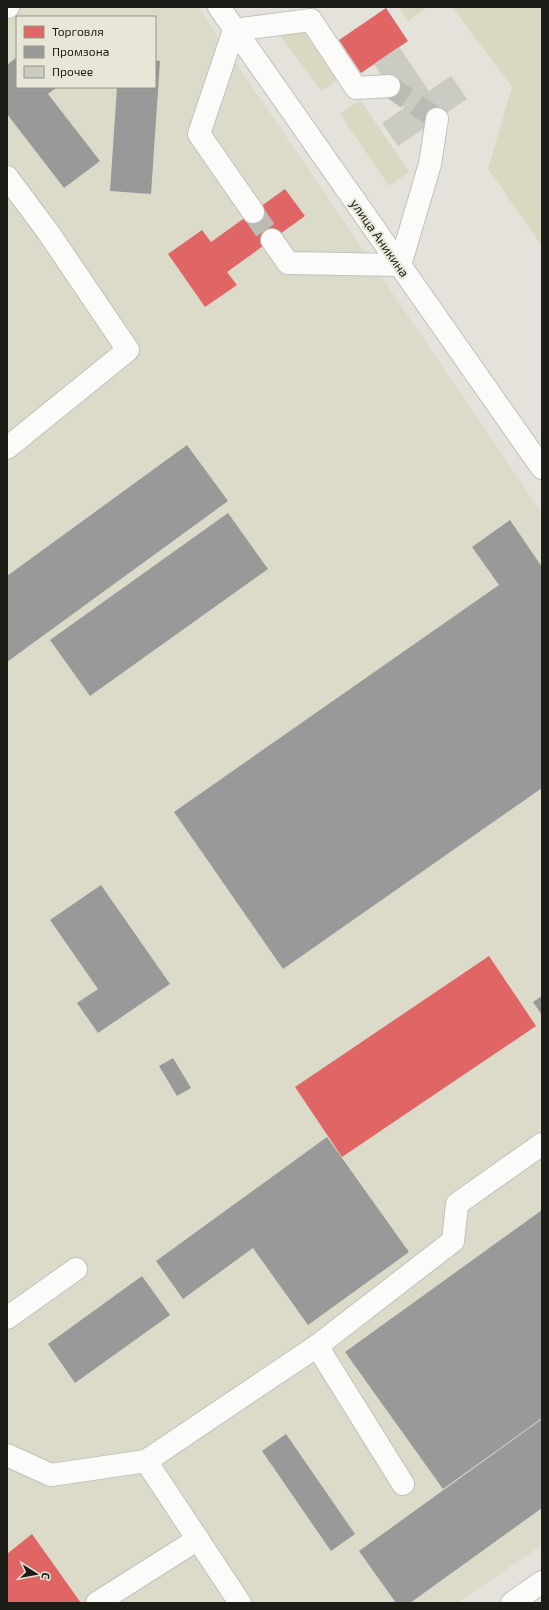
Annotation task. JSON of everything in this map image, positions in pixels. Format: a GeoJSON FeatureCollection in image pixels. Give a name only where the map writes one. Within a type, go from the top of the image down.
{"type":"FeatureCollection","features":[{"type":"Feature","properties":{"kind":"main road","name":"улица Аникина"},"geometry":{"type":"LineString","coordinates":[[219,7],[542,468]]}},
{"type":"Feature","properties":{"kind":"main road"},"geometry":{"type":"LineString","coordinates":[[253,212],[199,134],[234,30],[311,20],[356,88],[389,86]]}},
{"type":"Feature","properties":{"kind":"main road"},"geometry":{"type":"LineString","coordinates":[[272,240],[288,263],[400,265],[430,164],[438,119]]}},
{"type":"Feature","properties":{"kind":"main road"},"geometry":{"type":"LineString","coordinates":[[7,177],[48,232],[128,350],[7,448]]}},
{"type":"Feature","properties":{"kind":"main road"},"geometry":{"type":"LineString","coordinates":[[7,1455],[51,1475],[146,1461],[317,1346],[453,1241],[457,1204],[542,1144]]}},
{"type":"Feature","properties":{"kind":"main road"},"geometry":{"type":"LineString","coordinates":[[7,1318],[76,1269]]}},
{"type":"Feature","properties":{"kind":"main road"},"geometry":{"type":"LineString","coordinates":[[317,1346],[403,1484]]}},
{"type":"Feature","properties":{"kind":"main road"},"geometry":{"type":"LineString","coordinates":[[146,1461],[240,1603]]}},
{"type":"Feature","properties":{"kind":"main road"},"geometry":{"type":"LineString","coordinates":[[97,1603],[198,1539]]}},
{"type":"Feature","properties":{"kind":"main road"},"geometry":{"type":"LineString","coordinates":[[512,1603],[542,1582]]}},
{"type":"Feature","properties":{"kind":"shaded area"},"geometry":{"type":"Polygon","coordinates":[[[7,7],[198,7],[542,513],[542,1545],[457,1603],[7,1603],[7,7]]]}},
{"type":"Feature","properties":{"kind":"shaded area"},"geometry":{"type":"Polygon","coordinates":[[[399,7],[428,7],[408,21],[399,7]]]}},
{"type":"Feature","properties":{"kind":"shaded area"},"geometry":{"type":"Polygon","coordinates":[[[452,7],[542,7],[542,246],[488,169],[512,87],[452,7]]]}},
{"type":"Feature","properties":{"kind":"shaded area"},"geometry":{"type":"Polygon","coordinates":[[[298,25],[338,79],[322,91],[281,37],[298,25]]]}},
{"type":"Feature","properties":{"kind":"shaded area"},"geometry":{"type":"Polygon","coordinates":[[[360,100],[409,172],[389,186],[340,114],[360,100]]]}},
{"type":"Feature","properties":{"kind":"building: Торговля"},"geometry":{"type":"Polygon","coordinates":[[[386,8],[408,41],[361,73],[339,40],[386,8]]]}},
{"type":"Feature","properties":{"kind":"building: Торговля"},"geometry":{"type":"Polygon","coordinates":[[[285,189],[305,216],[227,272],[237,285],[205,307],[168,254],[202,230],[211,242],[285,189]]]}},
{"type":"Feature","properties":{"kind":"building: Торговля"},"geometry":{"type":"Polygon","coordinates":[[[489,956],[536,1026],[342,1157],[295,1087],[489,956]]]}},
{"type":"Feature","properties":{"kind":"building: Торговля"},"geometry":{"type":"Polygon","coordinates":[[[32,1534],[81,1603],[7,1603],[7,1554],[32,1534]]]}},
{"type":"Feature","properties":{"kind":"building: Промзона"},"geometry":{"type":"Polygon","coordinates":[[[16,58],[16,88],[56,88],[48,94],[100,161],[64,188],[7,114],[7,65],[16,58]]]}},
{"type":"Feature","properties":{"kind":"building: Промзона"},"geometry":{"type":"Polygon","coordinates":[[[156,60],[160,61],[151,194],[110,191],[117,88],[156,88],[156,60]]]}},
{"type":"Feature","properties":{"kind":"building: Промзона"},"geometry":{"type":"Polygon","coordinates":[[[187,445],[228,501],[7,662],[7,576],[187,445]]]}},
{"type":"Feature","properties":{"kind":"building: Промзона"},"geometry":{"type":"Polygon","coordinates":[[[228,513],[268,569],[90,696],[50,640],[228,513]]]}},
{"type":"Feature","properties":{"kind":"building: Промзона"},"geometry":{"type":"Polygon","coordinates":[[[510,520],[542,567],[542,788],[283,969],[174,812],[499,585],[472,547],[510,520]]]}},
{"type":"Feature","properties":{"kind":"building: Промзона"},"geometry":{"type":"Polygon","coordinates":[[[101,885],[170,984],[98,1033],[77,1003],[98,989],[50,920],[101,885]]]}},
{"type":"Feature","properties":{"kind":"building: Промзона"},"geometry":{"type":"Polygon","coordinates":[[[542,996],[542,1015],[533,1002],[542,996]]]}},
{"type":"Feature","properties":{"kind":"building: Промзона"},"geometry":{"type":"Polygon","coordinates":[[[173,1058],[191,1088],[177,1096],[159,1066],[173,1058]]]}},
{"type":"Feature","properties":{"kind":"building: Промзона"},"geometry":{"type":"Polygon","coordinates":[[[327,1137],[409,1252],[308,1325],[253,1248],[183,1299],[156,1261],[327,1137]]]}},
{"type":"Feature","properties":{"kind":"building: Промзона"},"geometry":{"type":"Polygon","coordinates":[[[542,1210],[542,1418],[443,1489],[345,1352],[542,1210]]]}},
{"type":"Feature","properties":{"kind":"building: Промзона"},"geometry":{"type":"Polygon","coordinates":[[[142,1276],[170,1315],[75,1383],[48,1344],[142,1276]]]}},
{"type":"Feature","properties":{"kind":"building: Промзона"},"geometry":{"type":"Polygon","coordinates":[[[542,1419],[542,1508],[410,1603],[396,1603],[359,1551],[542,1419]]]}},
{"type":"Feature","properties":{"kind":"building: Промзона"},"geometry":{"type":"Polygon","coordinates":[[[286,1434],[355,1534],[331,1551],[262,1451],[286,1434]]]}},
{"type":"Feature","properties":{"kind":"building: Прочее"},"geometry":{"type":"Polygon","coordinates":[[[399,47],[429,91],[451,76],[467,99],[398,146],[382,123],[404,108],[374,64],[399,47]]]}},
{"type":"Feature","properties":{"kind":"tunnel"},"geometry":{"type":"LineString","coordinates":[[389,86],[437,119]]}},
{"type":"Feature","properties":{"kind":"tunnel"},"geometry":{"type":"LineString","coordinates":[[253,212],[272,240]]}}]}
